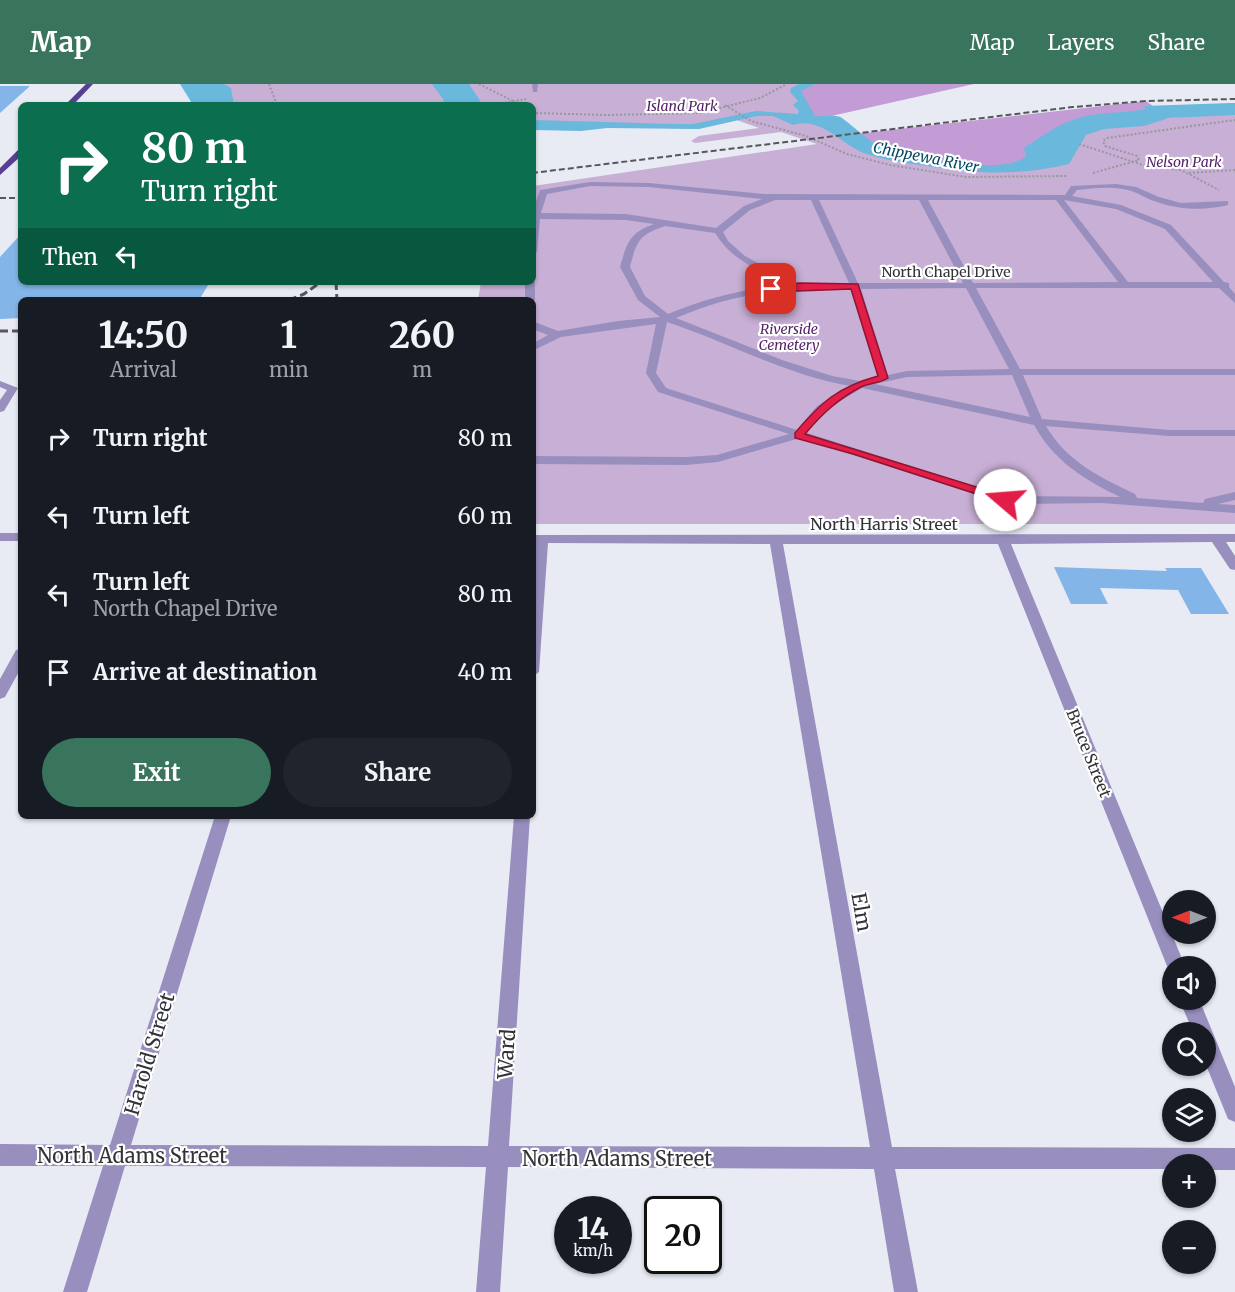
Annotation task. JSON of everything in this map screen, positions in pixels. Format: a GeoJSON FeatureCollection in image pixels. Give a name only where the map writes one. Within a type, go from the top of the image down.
{"type":"FeatureCollection","features":[{"type":"Feature","properties":{"kind":"main road"},"geometry":{"type":"LineString","coordinates":[[72,102],[90,84]]}},
{"type":"Feature","properties":{"kind":"main road"},"geometry":{"type":"LineString","coordinates":[[0,173],[18,155]]}},
{"type":"Feature","properties":{"kind":"street"},"geometry":{"type":"LineString","coordinates":[[1085,175],[1099,185]]}},
{"type":"Feature","properties":{"kind":"street"},"geometry":{"type":"LineString","coordinates":[[785,196],[757,203],[718,231],[600,215],[536,216],[543,192],[591,184],[649,185],[764,197],[785,196],[813,196],[1063,198],[1118,207],[1168,227],[1235,300]]}},
{"type":"Feature","properties":{"kind":"street"},"geometry":{"type":"LineString","coordinates":[[1063,198],[1074,188],[1099,185],[1130,188],[1158,200],[1191,207],[1208,207],[1225,199]]}},
{"type":"Feature","properties":{"kind":"street"},"geometry":{"type":"LineString","coordinates":[[813,196],[855,286],[884,378]]}},
{"type":"Feature","properties":{"kind":"street"},"geometry":{"type":"LineString","coordinates":[[922,197],[1016,372],[1049,443],[1075,468],[1101,484],[1143,502]]}},
{"type":"Feature","properties":{"kind":"street"},"geometry":{"type":"LineString","coordinates":[[1063,198],[1125,285]]}},
{"type":"Feature","properties":{"kind":"street"},"geometry":{"type":"LineString","coordinates":[[664,223],[645,230],[632,241],[626,267],[641,298],[664,319],[778,362],[830,379],[1038,422],[1168,433],[1235,433]]}},
{"type":"Feature","properties":{"kind":"street"},"geometry":{"type":"LineString","coordinates":[[718,231],[727,246],[749,265],[794,287]]}},
{"type":"Feature","properties":{"kind":"street","name":"North Chapel Drive"},"geometry":{"type":"LineString","coordinates":[[664,319],[698,305],[748,291],[794,287],[1235,285]]}},
{"type":"Feature","properties":{"kind":"street"},"geometry":{"type":"LineString","coordinates":[[536,346],[558,334],[664,319]]}},
{"type":"Feature","properties":{"kind":"street"},"geometry":{"type":"LineString","coordinates":[[664,319],[651,373],[662,390],[1005,500],[1102,499],[1235,510]]}},
{"type":"Feature","properties":{"kind":"street"},"geometry":{"type":"LineString","coordinates":[[536,326],[558,334]]}},
{"type":"Feature","properties":{"kind":"street"},"geometry":{"type":"LineString","coordinates":[[536,460],[686,461],[718,459],[799,435],[821,408],[860,384],[884,378],[930,372],[1235,372]]}},
{"type":"Feature","properties":{"kind":"street"},"geometry":{"type":"LineString","coordinates":[[0,384],[13,388],[0,409]]}},
{"type":"Feature","properties":{"kind":"street"},"geometry":{"type":"LineString","coordinates":[[1194,506],[1235,496]]}},
{"type":"Feature","properties":{"kind":"street"},"geometry":{"type":"LineString","coordinates":[[0,537],[18,537]]}},
{"type":"Feature","properties":{"kind":"street"},"geometry":{"type":"LineString","coordinates":[[1216,538],[1235,566]]}},
{"type":"Feature","properties":{"kind":"street","name":"North Harris Street"},"geometry":{"type":"LineString","coordinates":[[537,539],[1235,538]]}},
{"type":"Feature","properties":{"kind":"street"},"geometry":{"type":"LineString","coordinates":[[536,566],[537,539]]}},
{"type":"Feature","properties":{"kind":"street","name":"Elm"},"geometry":{"type":"LineString","coordinates":[[776,540],[906,1292]]}},
{"type":"Feature","properties":{"kind":"street","name":"Bruce Street"},"geometry":{"type":"LineString","coordinates":[[1003,540],[1172,956]]}},
{"type":"Feature","properties":{"kind":"street"},"geometry":{"type":"LineString","coordinates":[[0,693],[18,660]]}},
{"type":"Feature","properties":{"kind":"street","name":"Harold Street"},"geometry":{"type":"LineString","coordinates":[[75,1292],[222,819]]}},
{"type":"Feature","properties":{"kind":"street","name":"Ward"},"geometry":{"type":"LineString","coordinates":[[488,1292],[522,819]]}},
{"type":"Feature","properties":{"kind":"street"},"geometry":{"type":"LineString","coordinates":[[1216,1065],[1235,1112]]}},
{"type":"Feature","properties":{"kind":"street","name":"North Adams Street"},"geometry":{"type":"LineString","coordinates":[[0,1155],[1235,1159]]}},
{"type":"Feature","properties":{"kind":"path"},"geometry":{"type":"LineString","coordinates":[[269,84],[277,102]]}},
{"type":"Feature","properties":{"kind":"path"},"geometry":{"type":"LineString","coordinates":[[479,84],[513,101]]}},
{"type":"Feature","properties":{"kind":"path"},"geometry":{"type":"LineString","coordinates":[[536,113],[676,115],[700,113],[760,98],[787,84]]}},
{"type":"Feature","properties":{"kind":"path"},"geometry":{"type":"LineString","coordinates":[[508,102],[527,99],[535,88]]}},
{"type":"Feature","properties":{"kind":"path"},"geometry":{"type":"LineString","coordinates":[[725,105],[750,121],[793,132],[848,154],[890,165],[945,174],[1022,178],[1085,175],[1139,160],[1137,156],[1106,146],[1103,141],[1107,138],[1235,120]]}},
{"type":"Feature","properties":{"kind":"path"},"geometry":{"type":"LineString","coordinates":[[1079,144],[1149,167],[1188,173],[1235,170]]}},
{"type":"Feature","properties":{"kind":"path"},"geometry":{"type":"LineString","coordinates":[[1188,173],[1225,199]]}},
{"type":"Feature","properties":{"kind":"green space","name":"Riverside Cemetery"},"geometry":{"type":"Polygon","coordinates":[[[202,84],[809,84],[803,105],[874,150],[1235,111],[1235,524],[536,524],[536,297],[478,297],[480,285],[536,285],[536,186],[817,144],[781,132],[695,143],[691,141],[699,136],[759,128],[734,119],[691,129],[536,123],[536,102],[217,102],[202,84]]]}},
{"type":"Feature","properties":{"kind":"shaded area"},"geometry":{"type":"Polygon","coordinates":[[[808,84],[974,84],[818,119],[810,116],[797,91],[808,84]]]}},
{"type":"Feature","properties":{"kind":"shaded area"},"geometry":{"type":"Polygon","coordinates":[[[1146,101],[1161,112],[1073,129],[1043,168],[980,169],[928,163],[847,135],[1146,101]]]}},
{"type":"Feature","properties":{"kind":"water"},"geometry":{"type":"Polygon","coordinates":[[[180,84],[224,84],[231,88],[233,102],[191,102],[180,84]]]}},
{"type":"Feature","properties":{"kind":"water"},"geometry":{"type":"Polygon","coordinates":[[[432,84],[469,84],[481,102],[444,102],[432,84]]]}},
{"type":"Feature","properties":{"kind":"water"},"geometry":{"type":"Polygon","coordinates":[[[799,84],[815,84],[801,91],[815,116],[839,117],[877,145],[914,156],[979,165],[1015,162],[1026,156],[1024,148],[1048,132],[1072,120],[1090,115],[1146,109],[1144,106],[1235,103],[1235,115],[1169,118],[1144,126],[1104,129],[1086,135],[1069,164],[998,173],[945,169],[879,158],[855,149],[830,132],[812,124],[793,125],[773,116],[757,116],[699,129],[536,130],[536,120],[693,124],[756,111],[798,114],[799,111],[793,105],[798,101],[790,92],[791,88],[799,84]]]}},
{"type":"Feature","properties":{"kind":"building"},"geometry":{"type":"Polygon","coordinates":[[[0,86],[30,86],[0,113],[0,86]]]}},
{"type":"Feature","properties":{"kind":"building"},"geometry":{"type":"Polygon","coordinates":[[[18,237],[18,285],[208,285],[201,297],[18,297],[18,318],[0,319],[0,257],[18,237]]]}},
{"type":"Feature","properties":{"kind":"building"},"geometry":{"type":"Polygon","coordinates":[[[1054,567],[1167,571],[1165,568],[1201,568],[1229,614],[1191,614],[1178,590],[1100,588],[1108,604],[1071,604],[1054,567]]]}},
{"type":"Feature","properties":{"kind":"railway"},"geometry":{"type":"LineString","coordinates":[[536,173],[1073,107],[1146,101],[1235,99]]}},
{"type":"Feature","properties":{"kind":"railway"},"geometry":{"type":"LineString","coordinates":[[0,198],[18,198]]}},
{"type":"Feature","properties":{"kind":"railway"},"geometry":{"type":"LineString","coordinates":[[296,297],[317,285]]}},
{"type":"Feature","properties":{"kind":"railway"},"geometry":{"type":"LineString","coordinates":[[336,285],[337,297]]}},
{"type":"Feature","properties":{"kind":"railway"},"geometry":{"type":"LineString","coordinates":[[0,331],[18,331]]}},
{"type":"Feature","properties":{"kind":"route"},"geometry":{"type":"LineString","coordinates":[[771,289],[800,286],[855,286],[884,378],[860,384],[821,408],[799,435],[1005,500]]}},
{"type":"Feature","properties":{"kind":"park label","name":"Island Park"},"geometry":{"type":"Point","coordinates":[682,106]}},
{"type":"Feature","properties":{"kind":"park label","name":"Nelson Park"},"geometry":{"type":"Point","coordinates":[1184,162]}},
{"type":"Feature","properties":{"kind":"water label","name":"Chippewa River"},"geometry":{"type":"Point","coordinates":[926,157]}}]}
